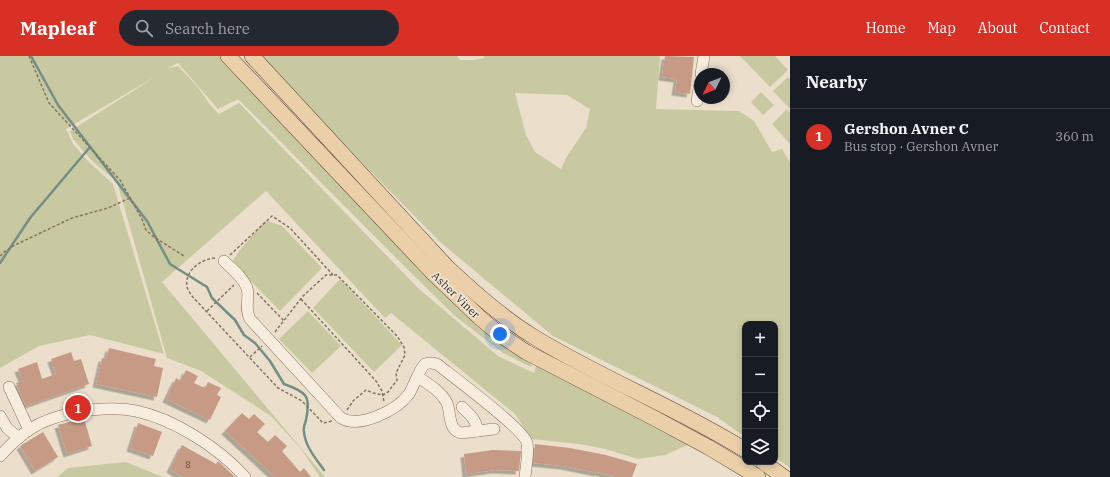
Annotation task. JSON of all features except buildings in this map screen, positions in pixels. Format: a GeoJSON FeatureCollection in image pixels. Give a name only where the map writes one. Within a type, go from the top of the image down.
{"type":"FeatureCollection","features":[{"type":"Feature","properties":{"kind":"main road","name":"Asher Viner"},"geometry":{"type":"LineString","coordinates":[[228,56],[433,273],[499,334],[526,352],[654,418],[744,472],[758,477]]}},
{"type":"Feature","properties":{"kind":"main road","name":"Asher Viner"},"geometry":{"type":"LineString","coordinates":[[252,56],[447,267],[474,292],[534,337],[573,359],[704,426],[742,448]]}},
{"type":"Feature","properties":{"kind":"main road"},"geometry":{"type":"LineString","coordinates":[[767,465],[784,477]]}},
{"type":"Feature","properties":{"kind":"street"},"geometry":{"type":"LineString","coordinates":[[702,68],[704,56]]}},
{"type":"Feature","properties":{"kind":"street"},"geometry":{"type":"LineString","coordinates":[[218,259],[241,279],[247,288],[247,314],[250,319],[341,418],[346,421],[370,418],[385,413],[400,404],[408,394],[426,364],[432,362],[437,364],[510,423],[523,436],[527,442],[525,477]]}},
{"type":"Feature","properties":{"kind":"street"},"geometry":{"type":"LineString","coordinates":[[418,377],[438,392],[446,402],[450,412],[452,427],[456,432],[461,433],[494,429]]}},
{"type":"Feature","properties":{"kind":"street"},"geometry":{"type":"LineString","coordinates":[[9,387],[29,430]]}},
{"type":"Feature","properties":{"kind":"street"},"geometry":{"type":"LineString","coordinates":[[462,407],[474,417],[478,431]]}},
{"type":"Feature","properties":{"kind":"street"},"geometry":{"type":"LineString","coordinates":[[0,456],[29,430],[47,420],[81,411],[110,408],[136,411],[154,416],[174,426],[196,438],[226,458],[245,477]]}},
{"type":"Feature","properties":{"kind":"street"},"geometry":{"type":"LineString","coordinates":[[0,416],[7,428],[19,438]]}},
{"type":"Feature","properties":{"kind":"path"},"geometry":{"type":"LineString","coordinates":[[29,56],[49,104],[120,180],[142,219],[146,230],[154,238],[184,256]]}},
{"type":"Feature","properties":{"kind":"path"},"geometry":{"type":"LineString","coordinates":[[0,256],[15,245],[72,218],[108,208],[130,198]]}},
{"type":"Feature","properties":{"kind":"path"},"geometry":{"type":"LineString","coordinates":[[250,357],[269,339],[301,299],[326,275],[332,275],[337,275],[397,336],[404,347],[405,356],[396,373],[397,380],[388,392],[383,395],[373,394],[366,390],[353,401],[341,418],[323,423],[302,401],[278,388],[192,296],[187,287],[187,279],[190,273],[201,262],[218,259],[272,216],[290,228],[332,275]]}},
{"type":"Feature","properties":{"kind":"path"},"geometry":{"type":"LineString","coordinates":[[207,311],[241,279]]}},
{"type":"Feature","properties":{"kind":"path"},"geometry":{"type":"LineString","coordinates":[[247,303],[258,292],[284,321]]}},
{"type":"Feature","properties":{"kind":"path"},"geometry":{"type":"LineString","coordinates":[[301,299],[376,381],[382,390],[385,413]]}},
{"type":"Feature","properties":{"kind":"green space"},"geometry":{"type":"Polygon","coordinates":[[[0,56],[220,56],[436,279],[533,360],[531,367],[503,353],[455,316],[238,99],[218,109],[178,63],[167,69],[178,66],[197,86],[211,106],[219,114],[239,103],[418,288],[498,356],[534,373],[537,362],[608,403],[641,418],[690,444],[665,455],[638,459],[605,449],[579,444],[531,439],[515,414],[391,313],[385,318],[266,191],[162,282],[325,477],[320,477],[301,449],[271,416],[201,371],[167,358],[117,182],[92,161],[73,139],[70,131],[158,75],[66,129],[73,144],[90,163],[113,184],[164,354],[90,335],[39,346],[0,368],[0,56]]]}},
{"type":"Feature","properties":{"kind":"green space"},"geometry":{"type":"Polygon","coordinates":[[[260,56],[457,56],[460,60],[474,60],[484,58],[484,56],[660,56],[656,109],[739,111],[754,121],[772,152],[782,149],[790,162],[790,468],[778,459],[778,321],[742,321],[742,435],[717,417],[553,336],[439,241],[281,80],[260,56]],[[515,93],[526,135],[535,152],[561,169],[566,158],[586,128],[590,109],[567,95],[515,93]]]}},
{"type":"Feature","properties":{"kind":"green space"},"geometry":{"type":"Polygon","coordinates":[[[740,56],[775,56],[788,70],[770,87],[740,56]]]}},
{"type":"Feature","properties":{"kind":"green space"},"geometry":{"type":"Polygon","coordinates":[[[788,77],[790,79],[790,109],[773,91],[788,77]]]}},
{"type":"Feature","properties":{"kind":"green space"},"geometry":{"type":"Polygon","coordinates":[[[761,92],[774,105],[763,115],[751,102],[761,92]]]}},
{"type":"Feature","properties":{"kind":"green space"},"geometry":{"type":"Polygon","coordinates":[[[787,109],[790,113],[790,144],[772,124],[787,109]]]}},
{"type":"Feature","properties":{"kind":"green space"},"geometry":{"type":"Polygon","coordinates":[[[268,221],[282,226],[322,268],[280,311],[232,262],[240,250],[264,222],[268,221]]]}},
{"type":"Feature","properties":{"kind":"green space"},"geometry":{"type":"Polygon","coordinates":[[[340,279],[402,345],[374,372],[313,308],[340,279]]]}},
{"type":"Feature","properties":{"kind":"green space"},"geometry":{"type":"Polygon","coordinates":[[[308,311],[341,346],[312,373],[279,339],[308,311]]]}},
{"type":"Feature","properties":{"kind":"green space"},"geometry":{"type":"Polygon","coordinates":[[[126,462],[163,477],[57,477],[68,468],[126,462]]]}},
{"type":"Feature","properties":{"kind":"waterway"},"geometry":{"type":"LineString","coordinates":[[31,56],[58,105],[147,221],[170,264],[207,287],[212,298],[235,320],[244,335],[255,343],[270,361],[284,384],[298,390],[306,396],[308,405],[304,426],[306,442],[311,452],[324,470]]}},
{"type":"Feature","properties":{"kind":"waterway"},"geometry":{"type":"LineString","coordinates":[[0,263],[30,218],[90,147]]}},
{"type":"Feature","properties":{"kind":"place","name":"Gershon Avner C"},"geometry":{"type":"Point","coordinates":[78,408]}}]}
